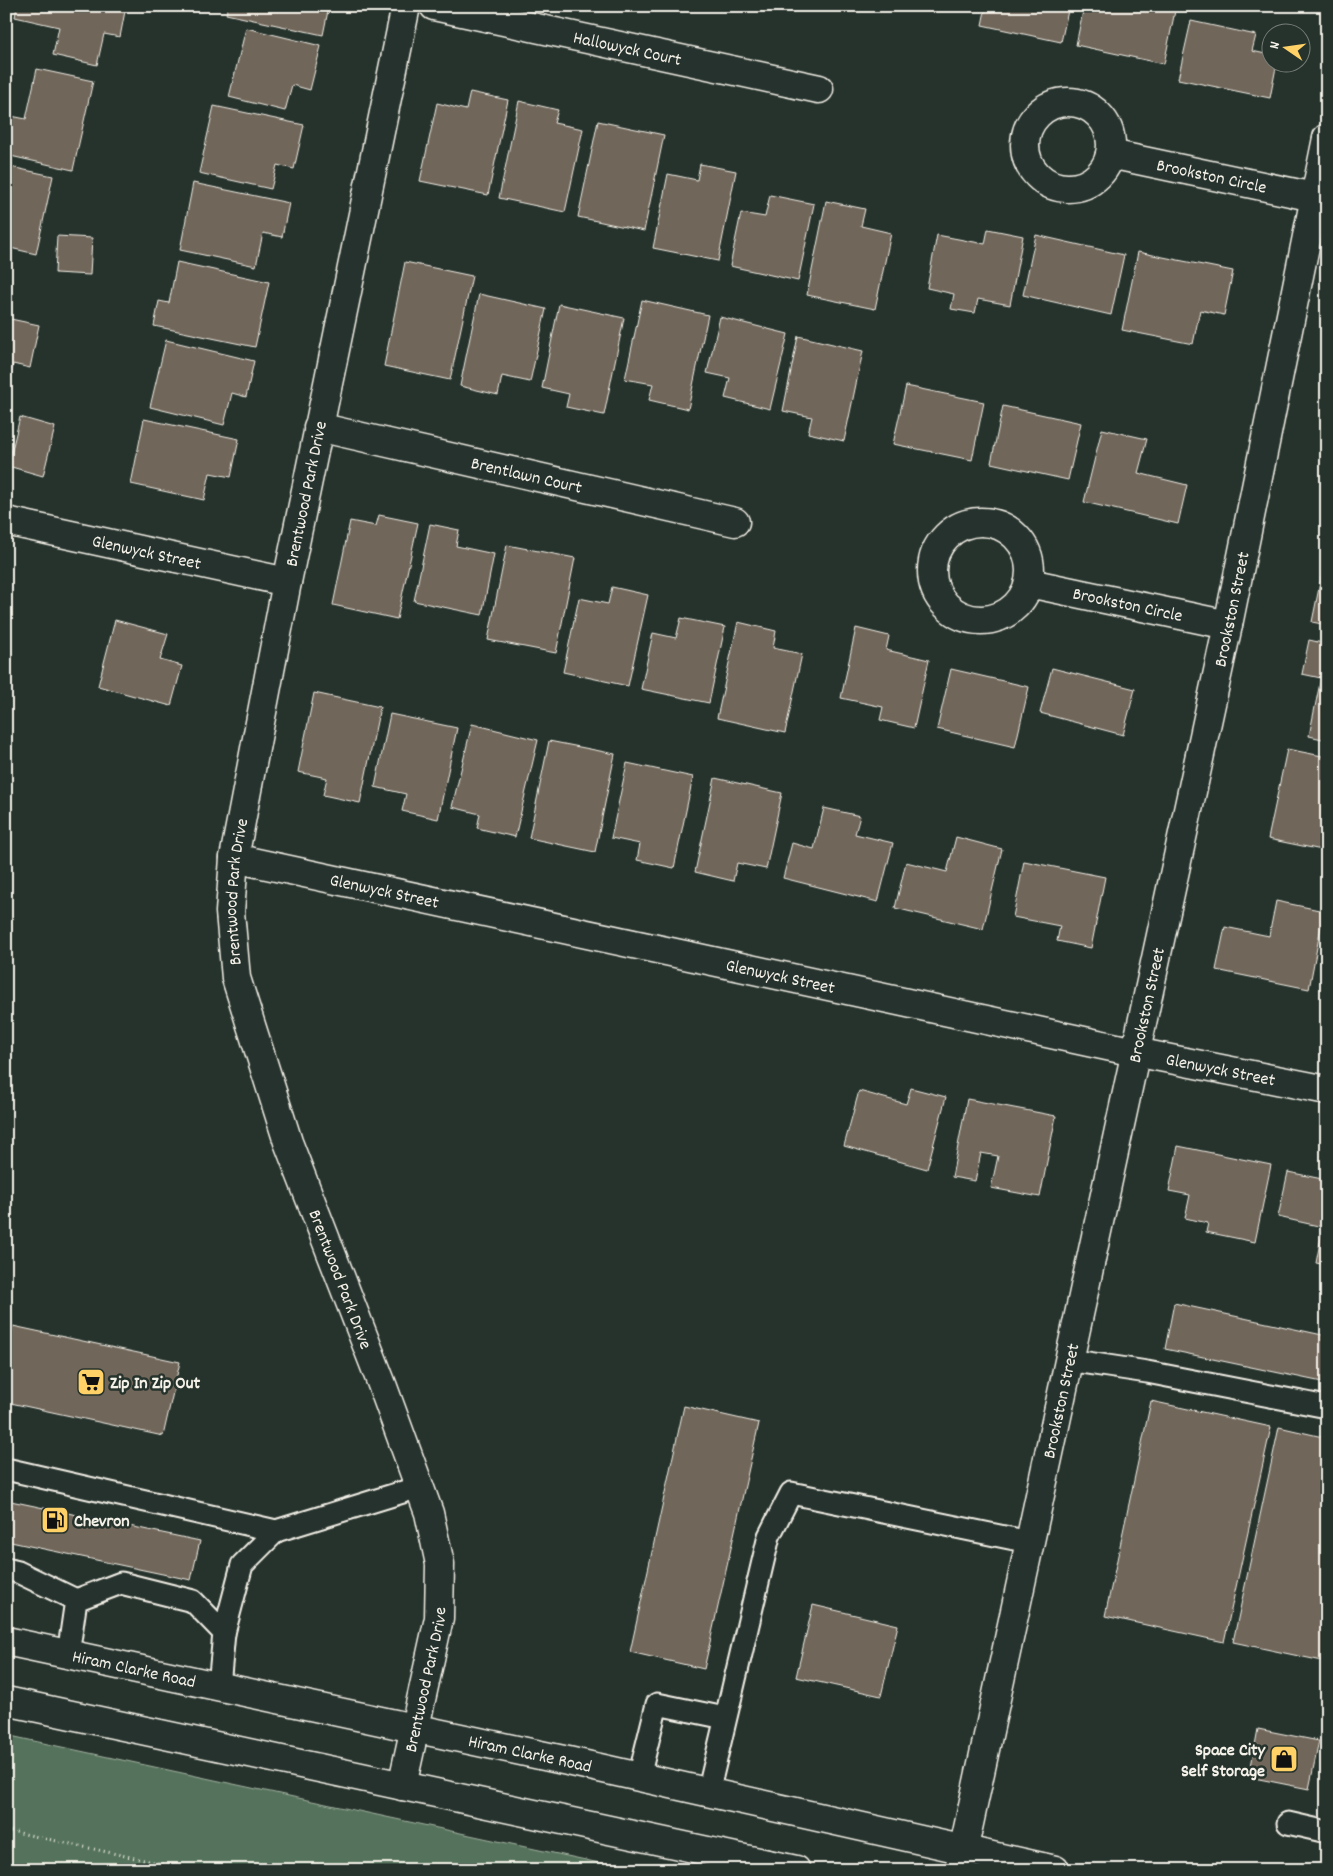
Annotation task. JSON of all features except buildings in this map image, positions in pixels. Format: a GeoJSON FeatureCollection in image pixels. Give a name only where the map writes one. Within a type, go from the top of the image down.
{"type":"FeatureCollection","features":[{"type":"Feature","properties":{"kind":"street","name":"Brentwood Park Drive"},"geometry":{"type":"LineString","coordinates":[[402,1786],[439,1618],[440,1564],[429,1513],[420,1487],[288,1142],[236,978],[230,912],[234,858],[287,582],[406,6]]}},
{"type":"Feature","properties":{"kind":"street","name":"Hallowyck Court"},"geometry":{"type":"LineString","coordinates":[[434,6],[819,89]]}},
{"type":"Feature","properties":{"kind":"street","name":"Brookston Street"},"geometry":{"type":"LineString","coordinates":[[961,1860],[1228,625],[1327,138]]}},
{"type":"Feature","properties":{"kind":"street","name":"Brookston Circle"},"geometry":{"type":"LineString","coordinates":[[1110,154],[1314,197]]}},
{"type":"Feature","properties":{"kind":"street","name":"Brentlawn Court"},"geometry":{"type":"LineString","coordinates":[[318,427],[735,522]]}},
{"type":"Feature","properties":{"kind":"street","name":"Glenwyck Street"},"geometry":{"type":"LineString","coordinates":[[6,521],[287,582]]}},
{"type":"Feature","properties":{"kind":"street","name":"Brookston Circle"},"geometry":{"type":"LineString","coordinates":[[1029,583],[1228,625]]}},
{"type":"Feature","properties":{"kind":"street","name":"Glenwyck Street"},"geometry":{"type":"LineString","coordinates":[[234,858],[1135,1052],[1327,1090]]}},
{"type":"Feature","properties":{"kind":"street","name":"Hiram Clarke Road"},"geometry":{"type":"LineString","coordinates":[[6,1641],[639,1777],[708,1793],[961,1860],[1054,1870]]}},
{"type":"Feature","properties":{"kind":"street"},"geometry":{"type":"LineString","coordinates":[[6,1701],[796,1870]]}},
{"type":"Feature","properties":{"kind":"lane"},"geometry":{"type":"LineString","coordinates":[[1068,1360],[1147,1372],[1327,1407]]}},
{"type":"Feature","properties":{"kind":"lane"},"geometry":{"type":"LineString","coordinates":[[6,1469],[276,1531]]}},
{"type":"Feature","properties":{"kind":"lane"},"geometry":{"type":"LineString","coordinates":[[219,1686],[224,1633],[242,1565],[276,1531],[420,1487]]}},
{"type":"Feature","properties":{"kind":"lane"},"geometry":{"type":"LineString","coordinates":[[708,1793],[769,1536],[792,1493],[1029,1542]]}},
{"type":"Feature","properties":{"kind":"lane"},"geometry":{"type":"LineString","coordinates":[[6,1569],[18,1572],[76,1600],[120,1583],[193,1601],[224,1633]]}},
{"type":"Feature","properties":{"kind":"lane"},"geometry":{"type":"LineString","coordinates":[[68,1655],[76,1600]]}},
{"type":"Feature","properties":{"kind":"lane"},"geometry":{"type":"LineString","coordinates":[[639,1777],[658,1704],[725,1718]]}},
{"type":"Feature","properties":{"kind":"lane"},"geometry":{"type":"LineString","coordinates":[[1288,1823],[1327,1832]]}},
{"type":"Feature","properties":{"kind":"path"},"geometry":{"type":"LineString","coordinates":[[6,1830],[190,1870]]}},
{"type":"Feature","properties":{"kind":"green space"},"geometry":{"type":"Polygon","coordinates":[[[6,1735],[632,1870],[6,1870],[6,1735]]]}},
{"type":"Feature","properties":{"kind":"place","name":"Zip In Zip Out"},"geometry":{"type":"Point","coordinates":[91,1382]}},
{"type":"Feature","properties":{"kind":"place","name":"Chevron"},"geometry":{"type":"Point","coordinates":[55,1520]}},
{"type":"Feature","properties":{"kind":"place","name":"Space City Self Storage"},"geometry":{"type":"Point","coordinates":[1284,1759]}}]}
